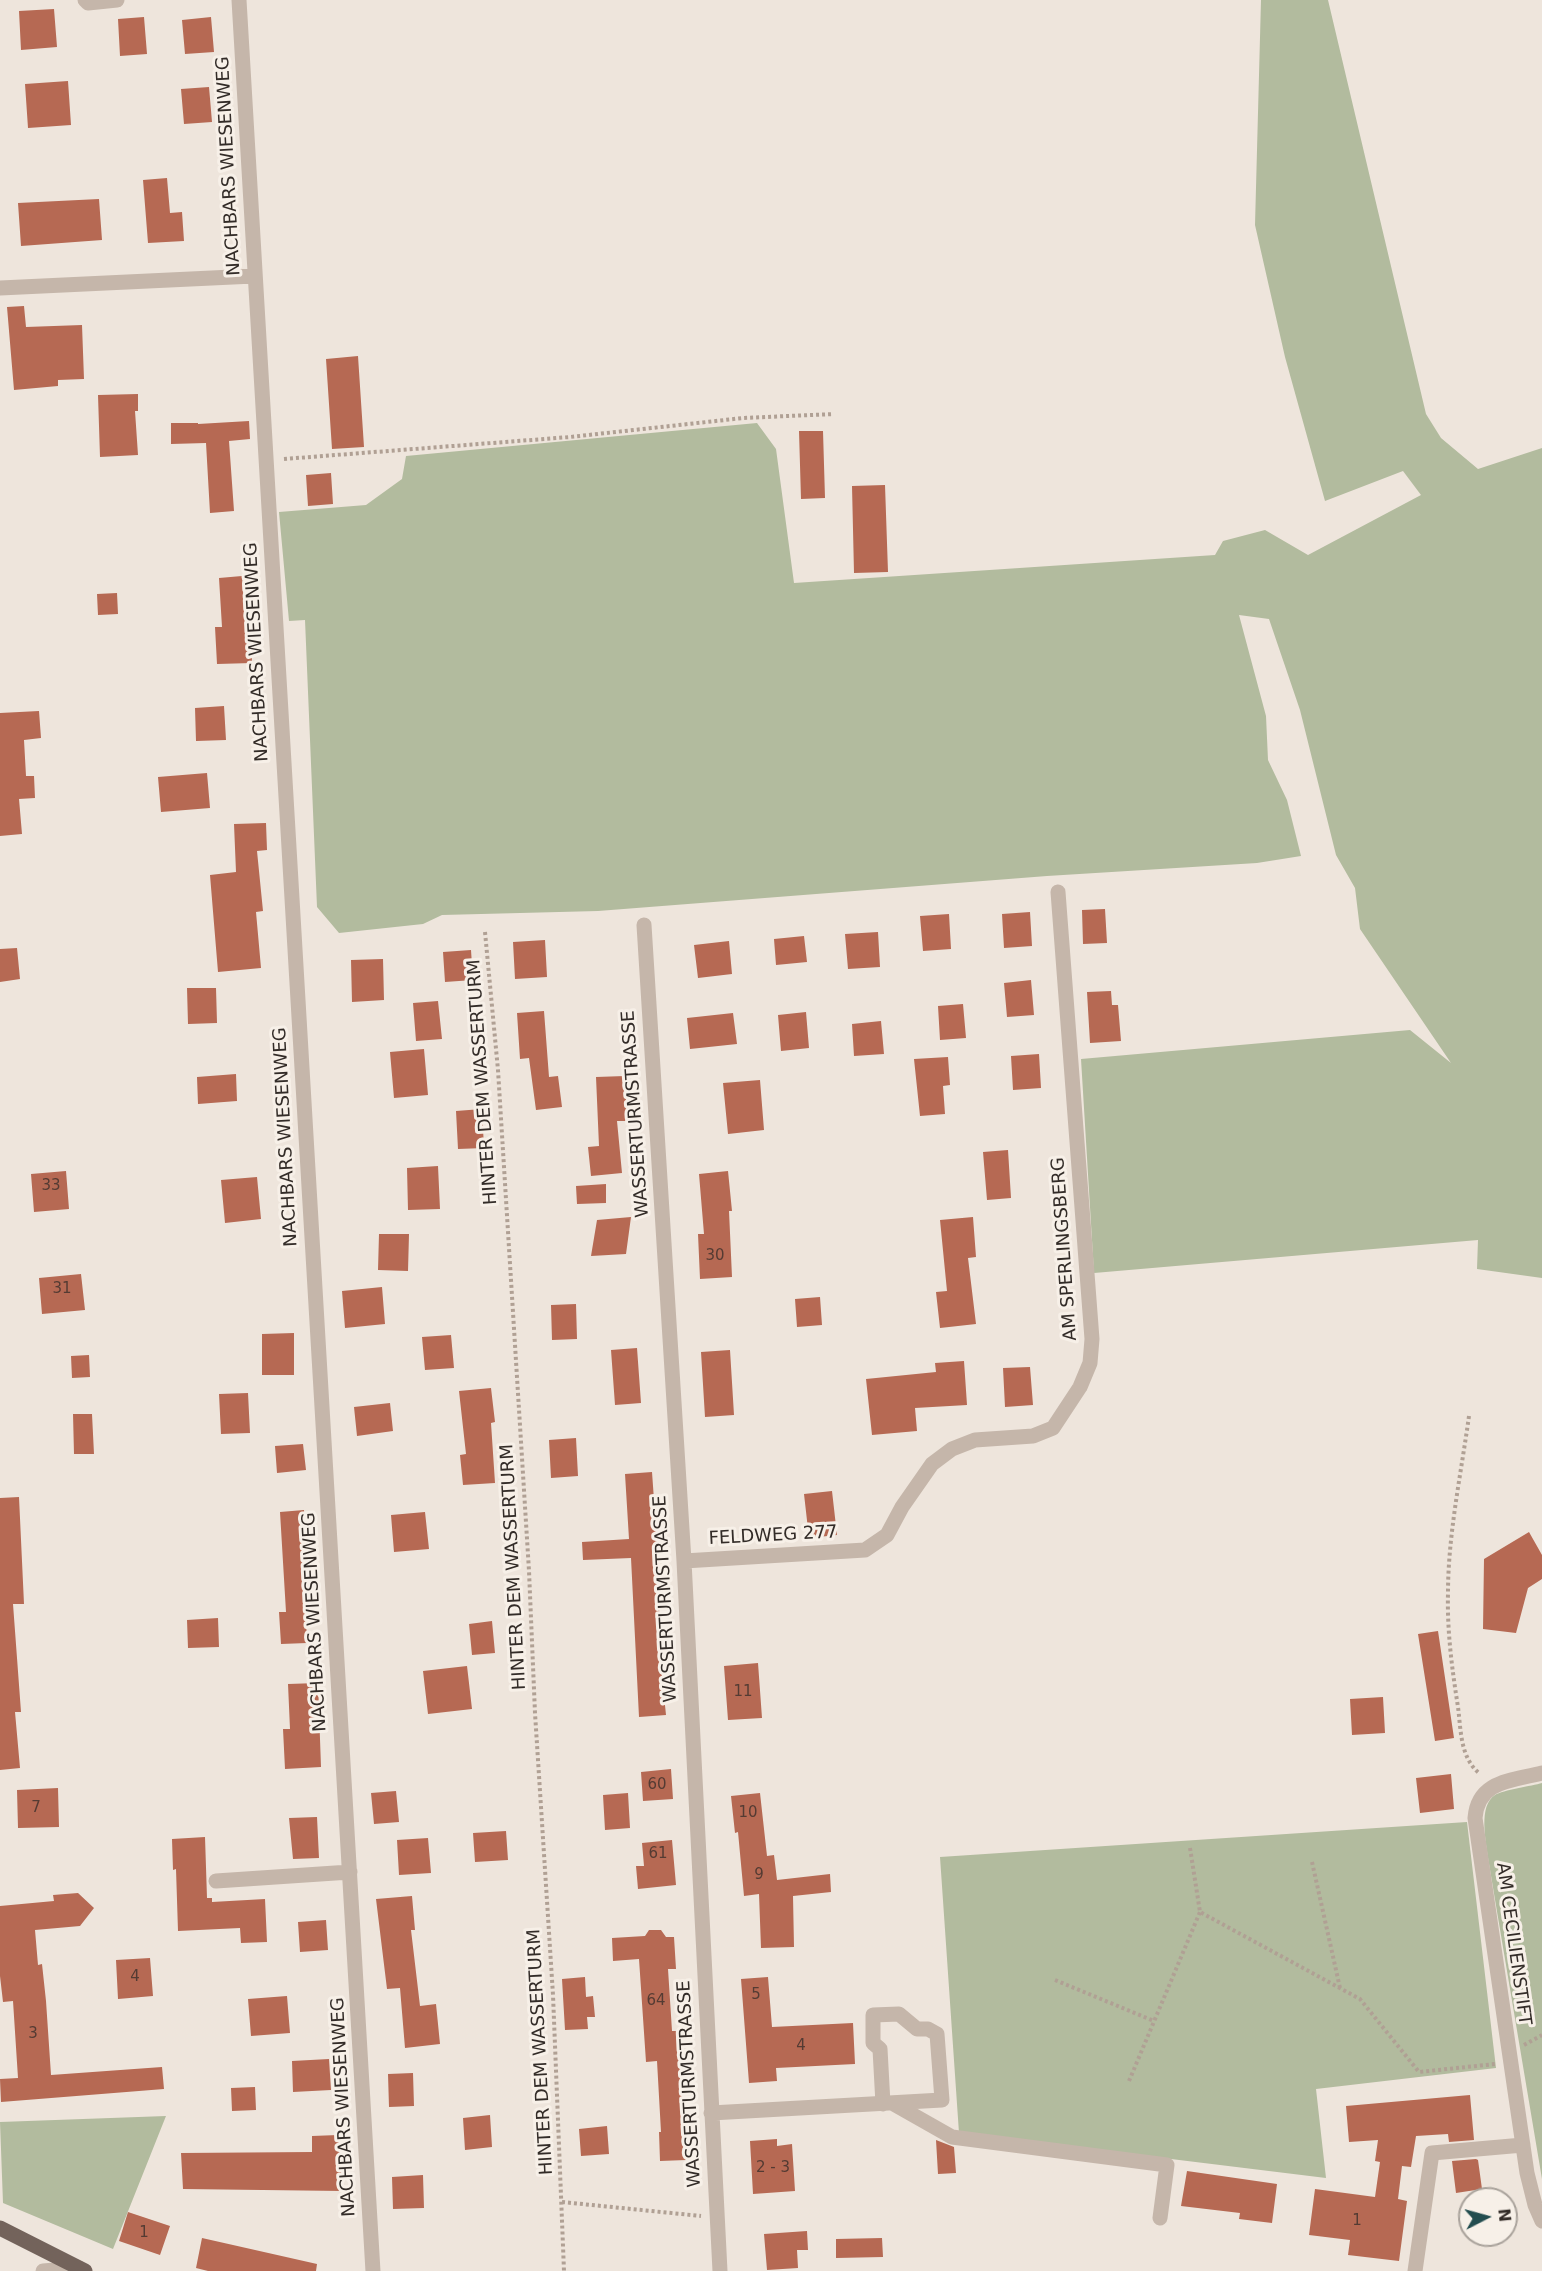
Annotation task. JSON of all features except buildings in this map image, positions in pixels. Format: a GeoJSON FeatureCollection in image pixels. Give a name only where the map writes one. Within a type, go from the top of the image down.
{"type":"FeatureCollection","features":[{"type":"Feature","properties":{"kind":"main road"},"geometry":{"type":"LineString","coordinates":[[0,2228],[82,2269]]}},
{"type":"Feature","properties":{"kind":"street"},"geometry":{"type":"LineString","coordinates":[[85,0],[88,3],[117,0]]}},
{"type":"Feature","properties":{"kind":"street","name":"NACHBARS WIESENWEG"},"geometry":{"type":"LineString","coordinates":[[239,0],[373,2271]]}},
{"type":"Feature","properties":{"kind":"street"},"geometry":{"type":"LineString","coordinates":[[0,288],[254,276]]}},
{"type":"Feature","properties":{"kind":"street","name":"AM SPERLINGSBERG"},"geometry":{"type":"LineString","coordinates":[[865,1550],[887,1535],[902,1507],[932,1464],[952,1449],[975,1440],[1033,1436],[1053,1428],[1080,1387],[1090,1363],[1092,1339],[1058,892]]}},
{"type":"Feature","properties":{"kind":"street","name":"WASSERTURMSTRASSE"},"geometry":{"type":"LineString","coordinates":[[644,925],[684,1561],[720,2271]]}},
{"type":"Feature","properties":{"kind":"street","name":"FELDWEG 277"},"geometry":{"type":"LineString","coordinates":[[684,1561],[865,1550]]}},
{"type":"Feature","properties":{"kind":"street"},"geometry":{"type":"LineString","coordinates":[[1495,1785],[1542,1773]]}},
{"type":"Feature","properties":{"kind":"street","name":"AM CECILIENSTIFT"},"geometry":{"type":"LineString","coordinates":[[1495,1785],[1480,1797],[1476,1806],[1475,1818],[1522,2145],[1532,2194],[1542,2221]]}},
{"type":"Feature","properties":{"kind":"street"},"geometry":{"type":"LineString","coordinates":[[216,1881],[350,1872]]}},
{"type":"Feature","properties":{"kind":"street"},"geometry":{"type":"LineString","coordinates":[[711,2114],[942,2100],[937,2034],[928,2029],[917,2029],[899,2014],[873,2015],[873,2043],[880,2049],[888,2103]]}},
{"type":"Feature","properties":{"kind":"street"},"geometry":{"type":"LineString","coordinates":[[888,2103],[952,2137],[1167,2165],[1160,2218]]}},
{"type":"Feature","properties":{"kind":"street"},"geometry":{"type":"LineString","coordinates":[[1415,2271],[1432,2153],[1522,2145]]}},
{"type":"Feature","properties":{"kind":"street"},"geometry":{"type":"LineString","coordinates":[[43,2271],[82,2269]]}},
{"type":"Feature","properties":{"kind":"path"},"geometry":{"type":"LineString","coordinates":[[265,460],[570,437],[743,418],[834,414]]}},
{"type":"Feature","properties":{"kind":"path","name":"HINTER DEM WASSERTURM"},"geometry":{"type":"LineString","coordinates":[[484,932],[498,1070],[529,1570],[564,2271]]}},
{"type":"Feature","properties":{"kind":"path"},"geometry":{"type":"LineString","coordinates":[[1469,1416],[1449,1565],[1449,1634],[1462,1741],[1467,1758],[1477,1771],[1495,1785]]}},
{"type":"Feature","properties":{"kind":"path"},"geometry":{"type":"LineString","coordinates":[[1129,2081],[1200,1912],[1190,1848]]}},
{"type":"Feature","properties":{"kind":"path"},"geometry":{"type":"LineString","coordinates":[[1312,1862],[1340,1988]]}},
{"type":"Feature","properties":{"kind":"path"},"geometry":{"type":"LineString","coordinates":[[1200,1912],[1360,1999],[1419,2072],[1510,2063]]}},
{"type":"Feature","properties":{"kind":"path"},"geometry":{"type":"LineString","coordinates":[[1054,1980],[1154,2021]]}},
{"type":"Feature","properties":{"kind":"path"},"geometry":{"type":"LineString","coordinates":[[562,2202],[717,2218]]}},
{"type":"Feature","properties":{"kind":"green space"},"geometry":{"type":"Polygon","coordinates":[[[1261,0],[1328,0],[1426,414],[1441,438],[1478,469],[1542,448],[1542,1278],[1477,1269],[1478,1240],[1094,1273],[1081,1059],[1410,1030],[1451,1063],[1360,929],[1355,888],[1336,855],[1300,710],[1269,619],[1239,615],[1266,716],[1268,760],[1287,800],[1301,856],[1257,863],[1047,876],[598,911],[442,915],[423,924],[339,933],[317,907],[305,620],[289,621],[279,512],[366,505],[402,479],[406,456],[757,423],[776,449],[794,583],[1215,555],[1223,541],[1265,530],[1308,555],[1421,495],[1403,471],[1325,501],[1285,357],[1255,225],[1261,0]]]}},
{"type":"Feature","properties":{"kind":"green space"},"geometry":{"type":"Polygon","coordinates":[[[1542,1783],[1542,2179],[1484,1824],[1486,1807],[1495,1795],[1542,1783]]]}},
{"type":"Feature","properties":{"kind":"green space"},"geometry":{"type":"Polygon","coordinates":[[[1467,1822],[1496,2068],[1316,2089],[1326,2178],[959,2133],[940,1857],[1467,1822]]]}},
{"type":"Feature","properties":{"kind":"green space"},"geometry":{"type":"Polygon","coordinates":[[[166,2116],[113,2249],[3,2203],[0,2122],[166,2116]]]}}]}
